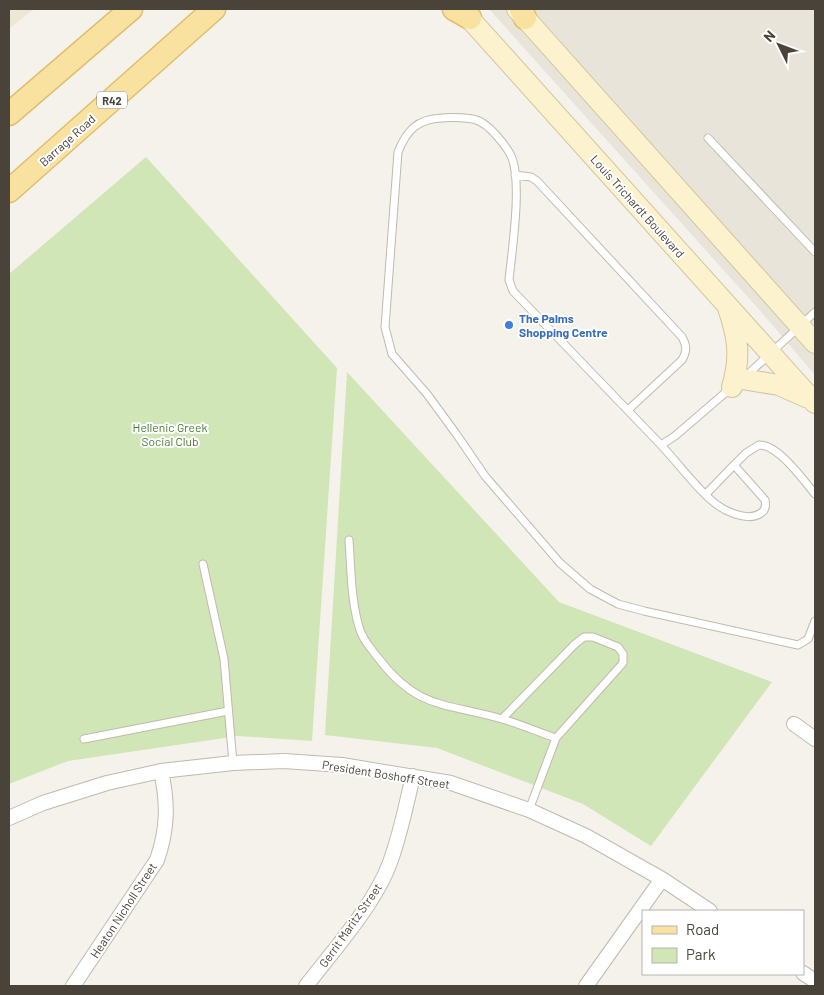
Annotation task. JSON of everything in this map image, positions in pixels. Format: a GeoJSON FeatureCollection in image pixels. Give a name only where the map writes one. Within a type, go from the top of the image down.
{"type":"FeatureCollection","features":[{"type":"Feature","properties":{"kind":"main road"},"geometry":{"type":"LineString","coordinates":[[9,114],[131,9]]}},
{"type":"Feature","properties":{"kind":"main road","name":"Barrage Road"},"geometry":{"type":"LineString","coordinates":[[9,191],[214,9]]}},
{"type":"Feature","properties":{"kind":"main road"},"geometry":{"type":"LineString","coordinates":[[176,42],[231,9]]}},
{"type":"Feature","properties":{"kind":"street","name":"Louis Trichardt Boulevard"},"geometry":{"type":"LineString","coordinates":[[462,12],[814,402]]}},
{"type":"Feature","properties":{"kind":"street"},"geometry":{"type":"LineString","coordinates":[[521,12],[815,343]]}},
{"type":"Feature","properties":{"kind":"street"},"geometry":{"type":"LineString","coordinates":[[726,303],[738,344],[737,383],[779,386],[814,402]]}},
{"type":"Feature","properties":{"kind":"street"},"geometry":{"type":"LineString","coordinates":[[794,724],[815,739]]}},
{"type":"Feature","properties":{"kind":"street","name":"President Boshoff Street"},"geometry":{"type":"LineString","coordinates":[[9,818],[43,803],[107,783],[161,771],[234,763],[284,761],[342,764],[452,783],[529,810],[586,836],[662,879],[708,910]]}},
{"type":"Feature","properties":{"kind":"street","name":"Heaton Nicholl Street"},"geometry":{"type":"LineString","coordinates":[[73,986],[157,860],[164,842],[166,828],[165,792],[161,771]]}},
{"type":"Feature","properties":{"kind":"street","name":"Gerrit Maritz Street"},"geometry":{"type":"LineString","coordinates":[[306,986],[364,910],[389,866],[413,776]]}},
{"type":"Feature","properties":{"kind":"street"},"geometry":{"type":"LineString","coordinates":[[586,986],[662,879]]}},
{"type":"Feature","properties":{"kind":"street"},"geometry":{"type":"LineString","coordinates":[[804,974],[815,981]]}},
{"type":"Feature","properties":{"kind":"lane"},"geometry":{"type":"LineString","coordinates":[[734,465],[765,500],[764,512],[756,516],[742,516],[728,512],[712,501],[662,445],[513,291],[509,280],[517,193],[513,160],[505,145],[491,129],[474,119],[442,118],[422,121],[412,128],[404,137],[398,152],[385,327],[392,354],[427,394],[496,491],[560,563],[590,589],[613,602],[636,609],[798,645],[808,639],[815,621]]}},
{"type":"Feature","properties":{"kind":"lane"},"geometry":{"type":"LineString","coordinates":[[708,138],[815,252]]}},
{"type":"Feature","properties":{"kind":"lane"},"geometry":{"type":"LineString","coordinates":[[515,175],[531,177],[537,181],[682,337],[686,345],[686,352],[682,360],[628,410]]}},
{"type":"Feature","properties":{"kind":"lane"},"geometry":{"type":"LineString","coordinates":[[662,445],[737,383],[815,312]]}},
{"type":"Feature","properties":{"kind":"lane"},"geometry":{"type":"LineString","coordinates":[[706,494],[734,465],[759,445],[767,446],[794,469],[815,494]]}},
{"type":"Feature","properties":{"kind":"lane"},"geometry":{"type":"LineString","coordinates":[[349,540],[353,591],[359,629],[370,648],[406,688],[419,697],[441,705],[502,719],[556,738]]}},
{"type":"Feature","properties":{"kind":"lane"},"geometry":{"type":"LineString","coordinates":[[203,564],[224,659],[234,763]]}},
{"type":"Feature","properties":{"kind":"lane"},"geometry":{"type":"LineString","coordinates":[[502,719],[574,644],[584,637],[593,637],[618,647],[623,654],[623,663],[556,738],[529,810]]}},
{"type":"Feature","properties":{"kind":"lane"},"geometry":{"type":"LineString","coordinates":[[84,739],[228,710]]}},
{"type":"Feature","properties":{"kind":"shaded area"},"geometry":{"type":"Polygon","coordinates":[[[9,9],[34,9],[9,29],[9,9]]]}},
{"type":"Feature","properties":{"kind":"shaded area"},"geometry":{"type":"Polygon","coordinates":[[[489,9],[815,9],[815,375],[763,314],[489,9]]]}},
{"type":"Feature","properties":{"kind":"green space","name":"Hellenic Greek Social Club"},"geometry":{"type":"Polygon","coordinates":[[[146,157],[337,368],[312,741],[238,736],[68,761],[9,784],[9,274],[146,157]]]}},
{"type":"Feature","properties":{"kind":"green space"},"geometry":{"type":"Polygon","coordinates":[[[347,372],[559,602],[772,682],[651,846],[583,804],[437,748],[325,735],[347,372]]]}},
{"type":"Feature","properties":{"kind":"place","name":"The Palms Shopping Centre"},"geometry":{"type":"Point","coordinates":[509,325]}}]}
